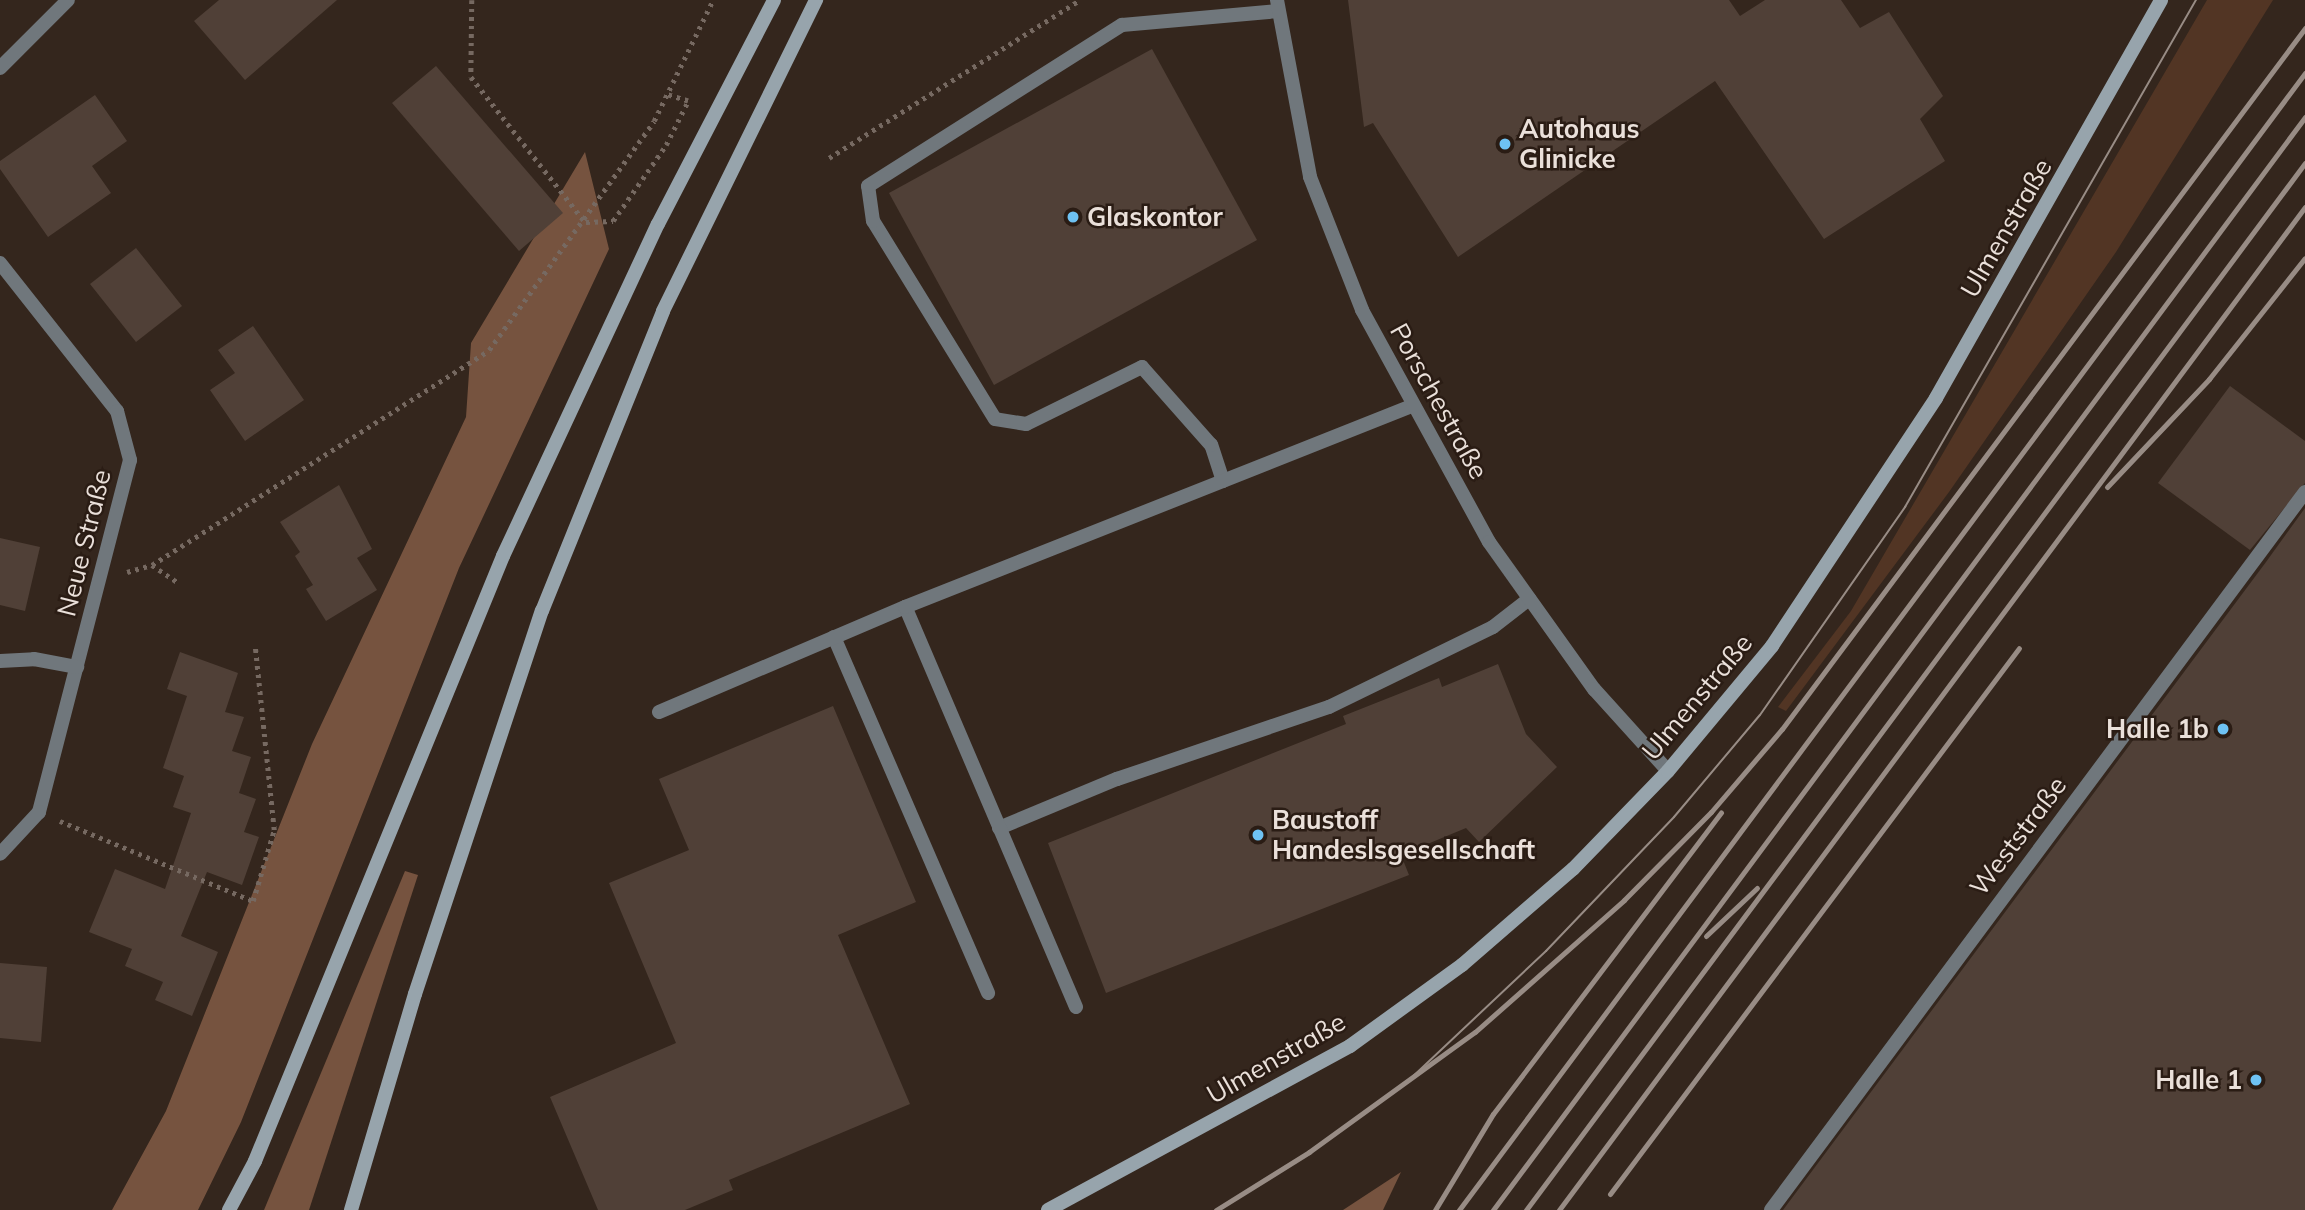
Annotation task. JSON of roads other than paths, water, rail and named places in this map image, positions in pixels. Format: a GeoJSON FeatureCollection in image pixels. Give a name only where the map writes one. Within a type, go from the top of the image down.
{"type":"FeatureCollection","features":[{"type":"Feature","properties":{"kind":"main road"},"geometry":{"type":"LineString","coordinates":[[229,1210],[255,1161],[503,556],[657,223],[774,0]]}},
{"type":"Feature","properties":{"kind":"main road"},"geometry":{"type":"LineString","coordinates":[[351,1210],[415,994],[542,611],[663,310],[816,0]]}},
{"type":"Feature","properties":{"kind":"main road","name":"Ulmenstraße"},"geometry":{"type":"LineString","coordinates":[[1048,1210],[1350,1046],[1462,965],[1553,887],[1668,771],[1772,646],[1936,398],[2161,0]]}},
{"type":"Feature","properties":{"kind":"street"},"geometry":{"type":"LineString","coordinates":[[0,68],[68,0]]}},
{"type":"Feature","properties":{"kind":"street"},"geometry":{"type":"LineString","coordinates":[[1223,481],[1211,445],[1142,367],[1026,424],[995,419],[873,221],[869,186],[1122,25],[1278,5]]}},
{"type":"Feature","properties":{"kind":"street","name":"Porschestraße"},"geometry":{"type":"LineString","coordinates":[[1278,5],[1310,177],[1362,310],[1412,406],[1489,542],[1594,689],[1668,771]]}},
{"type":"Feature","properties":{"kind":"street","name":"Neue Straße"},"geometry":{"type":"LineString","coordinates":[[0,263],[117,411],[130,460],[102,580],[39,812],[0,854]]}},
{"type":"Feature","properties":{"kind":"street"},"geometry":{"type":"LineString","coordinates":[[659,712],[905,607],[1412,406]]}},
{"type":"Feature","properties":{"kind":"street","name":"Weststraße"},"geometry":{"type":"LineString","coordinates":[[1771,1210],[2305,492]]}},
{"type":"Feature","properties":{"kind":"street"},"geometry":{"type":"LineString","coordinates":[[999,828],[1117,779],[1329,707],[1493,627],[1529,599]]}},
{"type":"Feature","properties":{"kind":"street"},"geometry":{"type":"LineString","coordinates":[[905,607],[1076,1007]]}},
{"type":"Feature","properties":{"kind":"street"},"geometry":{"type":"LineString","coordinates":[[834,637],[988,993]]}},
{"type":"Feature","properties":{"kind":"street"},"geometry":{"type":"LineString","coordinates":[[0,661],[34,659],[77,667]]}},
{"type":"Feature","properties":{"kind":"tram line"},"geometry":{"type":"LineString","coordinates":[[1408,1081],[1546,951],[1674,817],[1760,715],[1905,507],[2196,0]]}},
{"type":"Feature","properties":{"kind":"railway"},"geometry":{"type":"LineString","coordinates":[[1216,1210],[1309,1152],[1475,1032],[1624,900],[1711,812],[1782,729],[2305,28]]}},
{"type":"Feature","properties":{"kind":"railway"},"geometry":{"type":"LineString","coordinates":[[1459,1210],[2305,73]]}},
{"type":"Feature","properties":{"kind":"railway"},"geometry":{"type":"LineString","coordinates":[[1493,1210],[2305,117]]}},
{"type":"Feature","properties":{"kind":"railway"},"geometry":{"type":"LineString","coordinates":[[1526,1210],[2305,163]]}},
{"type":"Feature","properties":{"kind":"railway"},"geometry":{"type":"LineString","coordinates":[[1559,1210],[2305,207]]}},
{"type":"Feature","properties":{"kind":"railway"},"geometry":{"type":"LineString","coordinates":[[2107,487],[2209,379],[2305,258]]}},
{"type":"Feature","properties":{"kind":"railway"},"geometry":{"type":"LineString","coordinates":[[1610,1194],[2019,648]]}},
{"type":"Feature","properties":{"kind":"railway"},"geometry":{"type":"LineString","coordinates":[[1435,1210],[1493,1114],[1721,813]]}},
{"type":"Feature","properties":{"kind":"railway"},"geometry":{"type":"LineString","coordinates":[[1706,936],[1757,888]]}},
{"type":"Feature","properties":{"kind":"place","name":"Autohaus Glinicke"},"geometry":{"type":"Point","coordinates":[1505,144]}},
{"type":"Feature","properties":{"kind":"place","name":"Glaskontor"},"geometry":{"type":"Point","coordinates":[1073,217]}},
{"type":"Feature","properties":{"kind":"place","name":"Halle 1b"},"geometry":{"type":"Point","coordinates":[2223,729]}},
{"type":"Feature","properties":{"kind":"place","name":"Baustoff Handeslsgesellschaft"},"geometry":{"type":"Point","coordinates":[1258,835]}},
{"type":"Feature","properties":{"kind":"place","name":"Halle 1"},"geometry":{"type":"Point","coordinates":[2256,1080]}}]}
